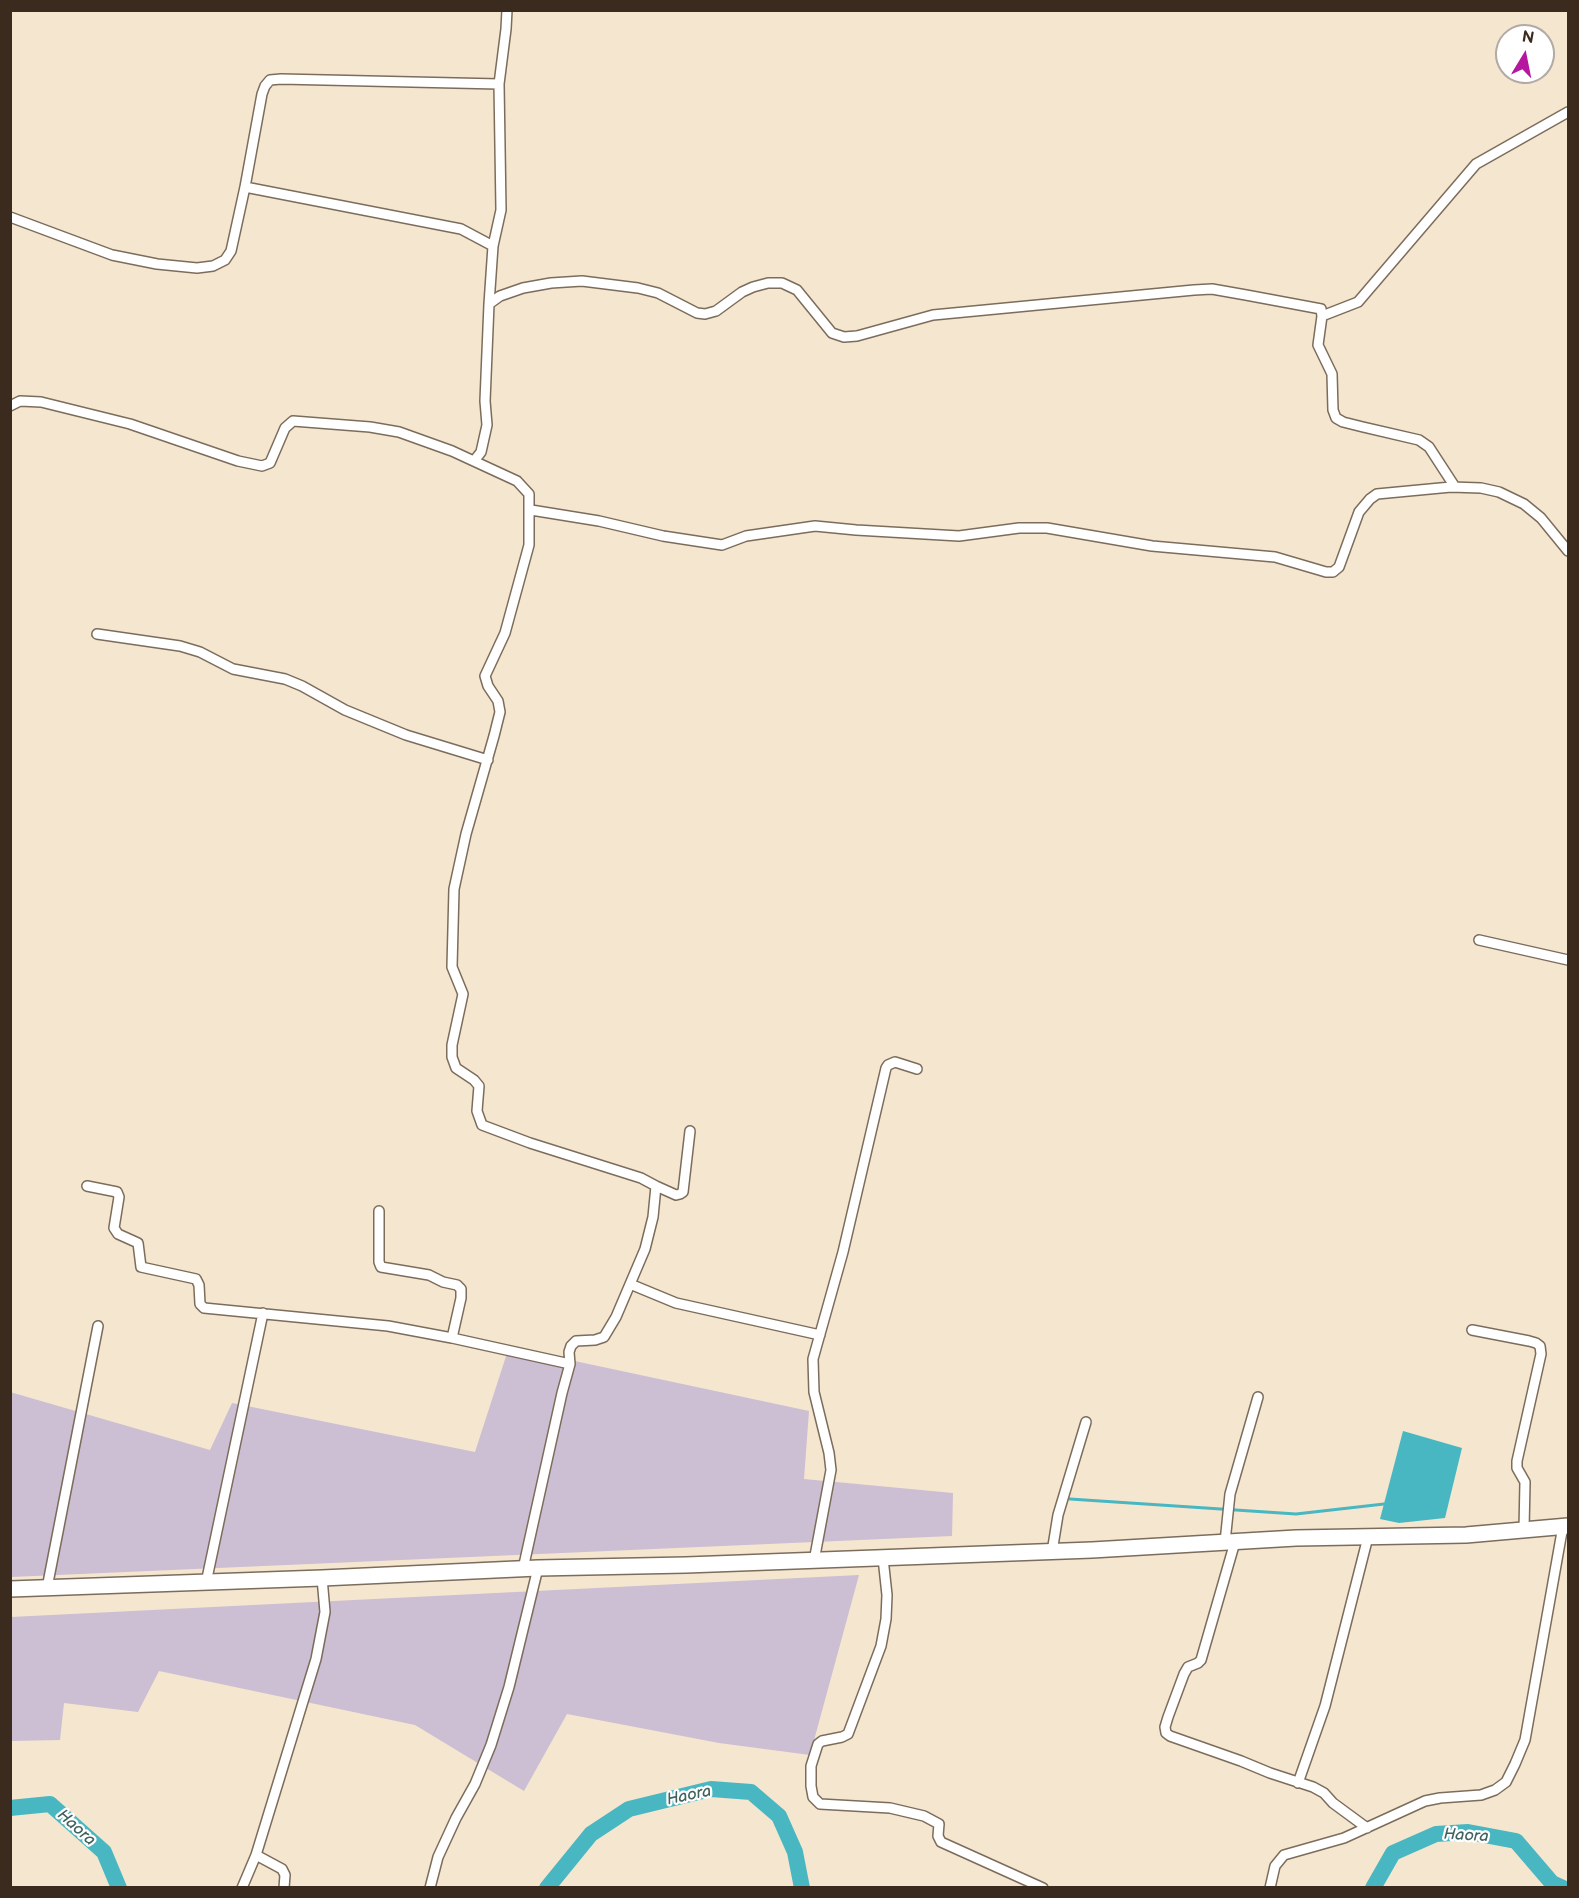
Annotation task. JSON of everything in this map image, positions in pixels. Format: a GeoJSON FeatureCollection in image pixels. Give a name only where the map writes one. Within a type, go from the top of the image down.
{"type":"FeatureCollection","features":[{"type":"Feature","properties":{"kind":"main road"},"geometry":{"type":"LineString","coordinates":[[10,1589],[1052,1552],[1230,1542],[1466,1535],[1566,1526]]}},
{"type":"Feature","properties":{"kind":"street"},"geometry":{"type":"LineString","coordinates":[[474,461],[481,452],[487,425],[485,401],[489,304],[493,246],[501,210],[499,84],[507,10]]}},
{"type":"Feature","properties":{"kind":"street"},"geometry":{"type":"LineString","coordinates":[[10,217],[112,255],[157,264],[197,268],[213,266],[225,260],[231,251],[262,94],[270,80],[499,84]]}},
{"type":"Feature","properties":{"kind":"street"},"geometry":{"type":"LineString","coordinates":[[1322,316],[1358,302],[1476,164],[1569,112]]}},
{"type":"Feature","properties":{"kind":"street"},"geometry":{"type":"LineString","coordinates":[[245,188],[461,229],[493,246]]}},
{"type":"Feature","properties":{"kind":"street"},"geometry":{"type":"LineString","coordinates":[[489,304],[500,296],[523,288],[582,281],[638,288],[658,293],[697,313],[705,314],[716,311],[742,292],[768,283],[782,283],[797,290],[832,333],[844,337],[857,336],[933,315],[1194,290],[1223,291],[1316,308],[1321,309],[1319,350],[1332,374],[1333,410],[1336,418],[1419,440],[1429,447],[1455,487]]}},
{"type":"Feature","properties":{"kind":"street"},"geometry":{"type":"LineString","coordinates":[[10,406],[20,401],[36,401],[130,424],[238,461],[262,466],[270,463],[285,428],[290,423],[298,421],[370,427],[399,432],[427,441],[517,481],[529,494],[531,510],[529,545],[505,633],[485,676],[500,707],[488,759],[466,834],[454,889],[452,967],[463,994],[452,1045],[453,1063],[479,1086],[477,1111],[482,1125],[530,1143],[641,1178],[676,1195],[683,1192],[690,1131]]}},
{"type":"Feature","properties":{"kind":"street"},"geometry":{"type":"LineString","coordinates":[[531,510],[599,520],[663,536],[722,545],[746,536],[815,525],[856,530],[958,536],[1019,528],[1047,528],[1152,546],[1275,557],[1318,570],[1333,572],[1339,567],[1359,512],[1377,494],[1455,487],[1481,488],[1499,492],[1524,504],[1541,518],[1569,551]]}},
{"type":"Feature","properties":{"kind":"street"},"geometry":{"type":"LineString","coordinates":[[97,634],[192,649],[233,669],[285,679],[345,710],[396,731],[488,759]]}},
{"type":"Feature","properties":{"kind":"street"},"geometry":{"type":"LineString","coordinates":[[1479,940],[1569,960]]}},
{"type":"Feature","properties":{"kind":"street"},"geometry":{"type":"LineString","coordinates":[[814,1561],[831,1470],[814,1392],[813,1359],[843,1252],[886,1068],[895,1062],[917,1069]]}},
{"type":"Feature","properties":{"kind":"street"},"geometry":{"type":"LineString","coordinates":[[87,1186],[119,1194],[114,1228],[118,1234],[138,1243],[141,1267],[196,1279],[200,1285],[200,1304],[204,1308],[388,1326],[570,1364]]}},
{"type":"Feature","properties":{"kind":"street"},"geometry":{"type":"LineString","coordinates":[[430,1887],[438,1857],[475,1784],[491,1745],[509,1687],[562,1393],[570,1364],[569,1352],[576,1341],[604,1337],[616,1317],[645,1249],[653,1217],[656,1186]]}},
{"type":"Feature","properties":{"kind":"street"},"geometry":{"type":"LineString","coordinates":[[379,1211],[379,1262],[381,1267],[429,1275],[443,1282],[457,1285],[461,1289],[452,1338]]}},
{"type":"Feature","properties":{"kind":"street"},"geometry":{"type":"LineString","coordinates":[[630,1284],[676,1303],[820,1335]]}},
{"type":"Feature","properties":{"kind":"street"},"geometry":{"type":"LineString","coordinates":[[206,1583],[263,1313]]}},
{"type":"Feature","properties":{"kind":"street"},"geometry":{"type":"LineString","coordinates":[[47,1588],[98,1326]]}},
{"type":"Feature","properties":{"kind":"street"},"geometry":{"type":"LineString","coordinates":[[1472,1330],[1529,1341],[1540,1346],[1541,1354],[1517,1468],[1525,1482],[1524,1529]]}},
{"type":"Feature","properties":{"kind":"street"},"geometry":{"type":"LineString","coordinates":[[1258,1396],[1230,1494],[1230,1542],[1202,1659],[1198,1664],[1188,1668],[1184,1674],[1168,1717],[1166,1733],[1313,1787],[1324,1793],[1367,1828]]}},
{"type":"Feature","properties":{"kind":"street"},"geometry":{"type":"LineString","coordinates":[[1052,1552],[1058,1515],[1086,1422]]}},
{"type":"Feature","properties":{"kind":"street"},"geometry":{"type":"LineString","coordinates":[[1270,1887],[1275,1866],[1284,1855],[1344,1838],[1425,1801],[1481,1795],[1495,1790],[1506,1782],[1525,1740],[1566,1526]]}},
{"type":"Feature","properties":{"kind":"street"},"geometry":{"type":"LineString","coordinates":[[1298,1783],[1325,1706],[1368,1537]]}},
{"type":"Feature","properties":{"kind":"street"},"geometry":{"type":"LineString","coordinates":[[883,1558],[887,1595],[881,1647],[848,1734],[818,1744],[811,1766],[813,1797],[820,1804],[890,1808],[924,1816],[939,1824],[938,1836],[941,1842],[1043,1887]]}},
{"type":"Feature","properties":{"kind":"street"},"geometry":{"type":"LineString","coordinates":[[242,1887],[256,1855],[316,1659],[325,1612],[322,1578]]}},
{"type":"Feature","properties":{"kind":"street"},"geometry":{"type":"LineString","coordinates":[[256,1855],[282,1869],[285,1875],[284,1887]]}},
{"type":"Feature","properties":{"kind":"shaded area"},"geometry":{"type":"Polygon","coordinates":[[[509,1347],[809,1411],[804,1479],[953,1493],[952,1536],[11,1577],[10,1392],[210,1450],[232,1403],[475,1452],[509,1347]]]}},
{"type":"Feature","properties":{"kind":"shaded area"},"geometry":{"type":"Polygon","coordinates":[[[859,1575],[810,1755],[719,1743],[567,1714],[524,1791],[415,1725],[159,1671],[138,1712],[64,1703],[60,1740],[11,1741],[11,1617],[859,1575]]]}},
{"type":"Feature","properties":{"kind":"water"},"geometry":{"type":"Polygon","coordinates":[[[1403,1431],[1462,1448],[1445,1518],[1399,1523],[1380,1519],[1403,1431]]]}},
{"type":"Feature","properties":{"kind":"waterway"},"geometry":{"type":"LineString","coordinates":[[1070,1499],[1296,1514],[1384,1504]]}},
{"type":"Feature","properties":{"kind":"waterway","name":"Haora"},"geometry":{"type":"LineString","coordinates":[[547,1888],[591,1834],[629,1809],[711,1789],[751,1792],[779,1816],[795,1852],[802,1888]]}},
{"type":"Feature","properties":{"kind":"waterway","name":"Haora"},"geometry":{"type":"LineString","coordinates":[[10,1808],[50,1804],[104,1852],[119,1888]]}},
{"type":"Feature","properties":{"kind":"waterway","name":"Haora"},"geometry":{"type":"LineString","coordinates":[[1373,1888],[1393,1853],[1436,1834],[1468,1832],[1516,1841],[1552,1883],[1563,1888]]}}]}
